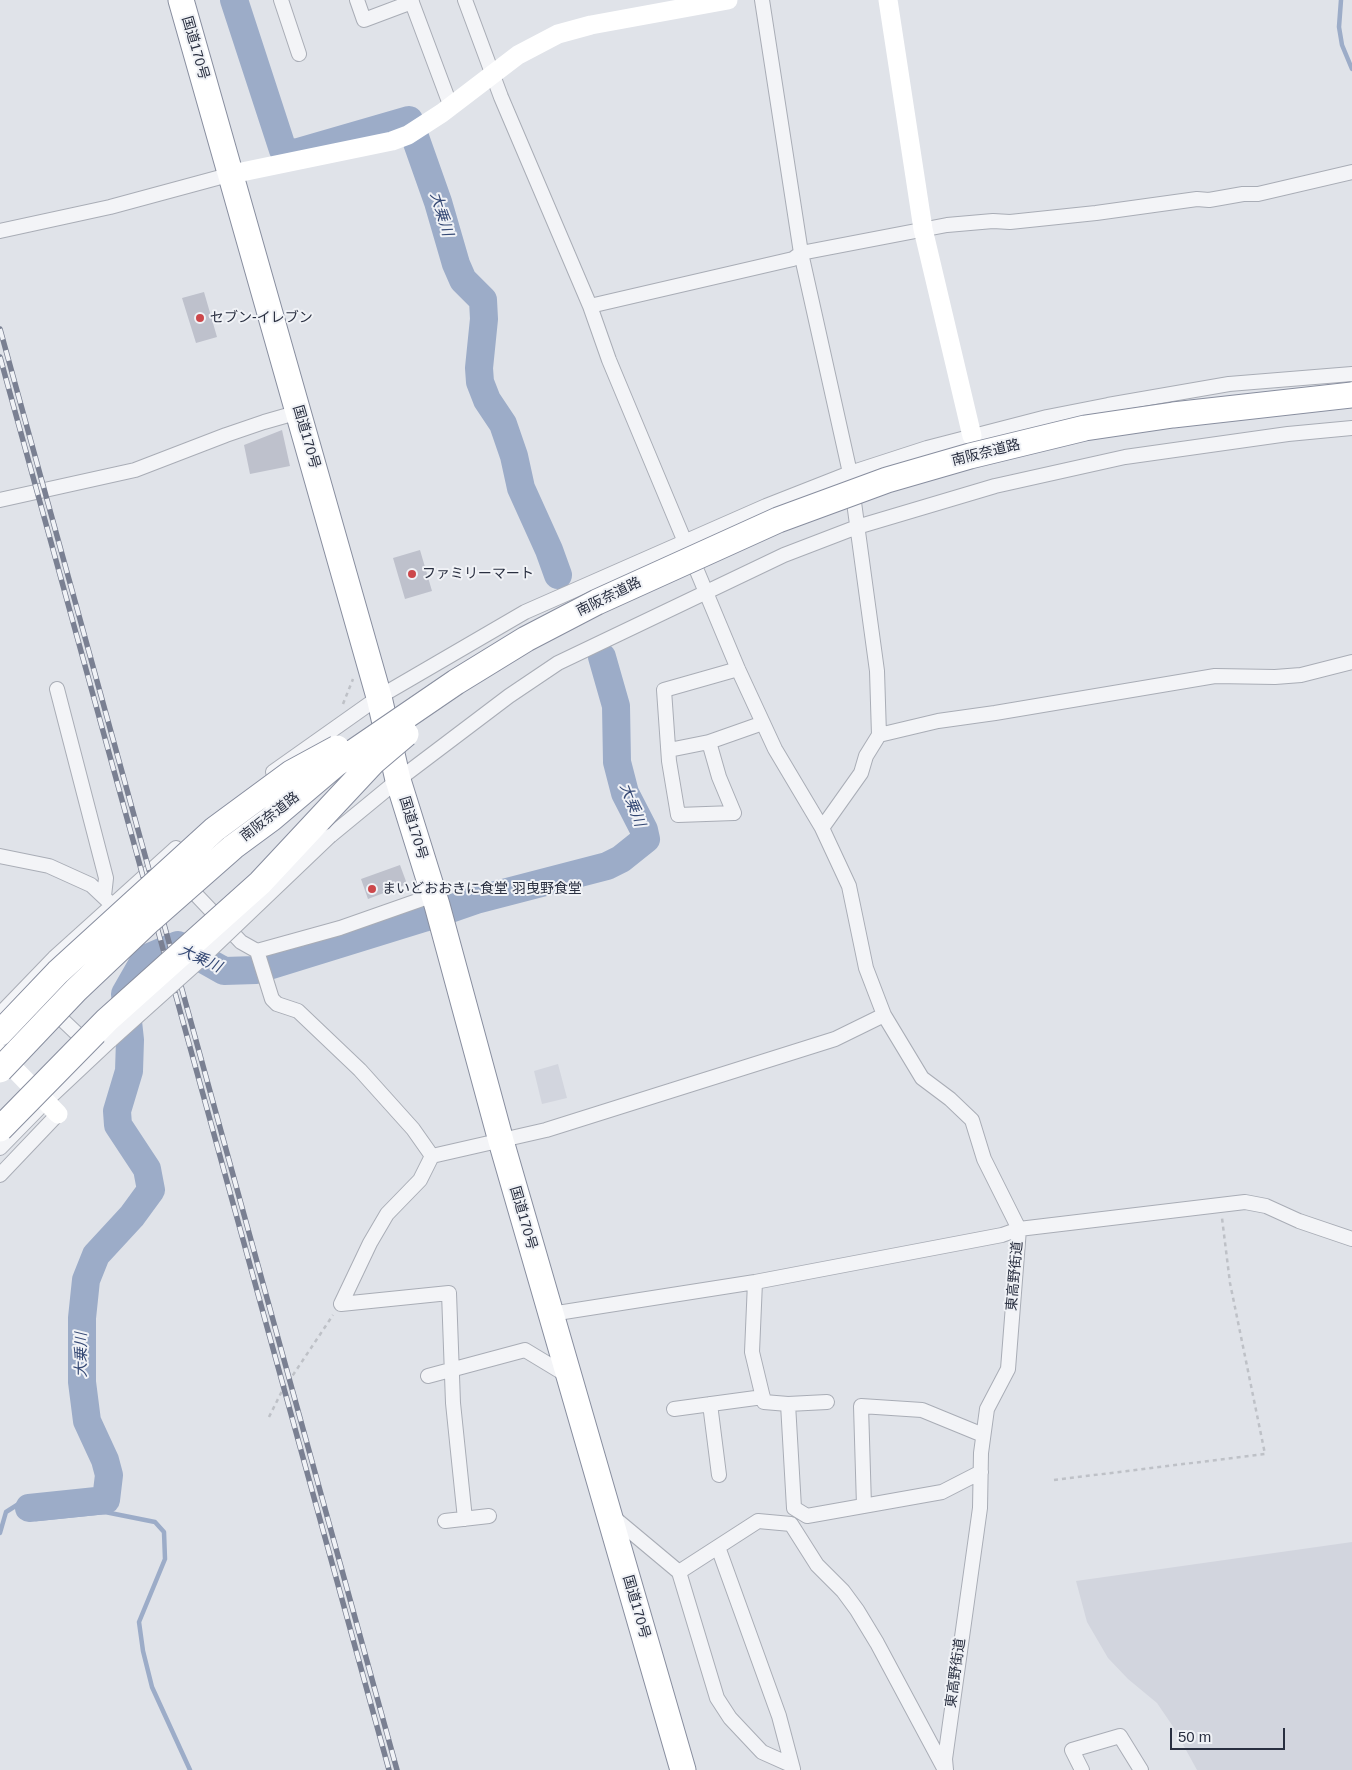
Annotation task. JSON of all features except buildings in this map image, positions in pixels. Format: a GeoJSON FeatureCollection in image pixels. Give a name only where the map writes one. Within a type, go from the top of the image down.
{"type":"FeatureCollection","features":[{"type":"Feature","properties":{"kind":"highway","name":"国道170号"},"geometry":{"type":"LineString","coordinates":[[181,0],[232,174],[379,697],[398,780],[438,907],[501,1141],[683,1770]]}},
{"type":"Feature","properties":{"kind":"highway","name":"南阪奈道路"},"geometry":{"type":"LineString","coordinates":[[0,1055],[68,984],[145,913],[337,748],[368,724],[450,668],[562,607],[771,511],[886,471],[974,446],[1084,419],[1256,392],[1352,384]]}},
{"type":"Feature","properties":{"kind":"highway","name":"南阪奈道路"},"geometry":{"type":"LineString","coordinates":[[0,1070],[76,990],[150,920],[233,847],[271,819],[336,764],[456,682],[526,639],[597,602],[778,520],[887,480],[970,456],[1085,428],[1173,415],[1352,395]]}},
{"type":"Feature","properties":{"kind":"highway"},"geometry":{"type":"LineString","coordinates":[[0,1129],[107,1020],[260,883],[359,776],[394,743],[463,691],[597,602]]}},
{"type":"Feature","properties":{"kind":"highway"},"geometry":{"type":"LineString","coordinates":[[0,1033],[58,972],[215,829],[291,773],[337,748]]}},
{"type":"Feature","properties":{"kind":"street"},"geometry":{"type":"LineString","coordinates":[[281,0],[299,54]]}},
{"type":"Feature","properties":{"kind":"street"},"geometry":{"type":"LineString","coordinates":[[357,0],[364,20],[411,1],[451,107]]}},
{"type":"Feature","properties":{"kind":"street","name":"東高野街道"},"geometry":{"type":"LineString","coordinates":[[465,0],[501,97],[590,306],[609,360],[738,670],[775,749],[822,828],[848,886],[866,968],[884,1015],[922,1078],[950,1099],[972,1120],[984,1159],[1019,1228],[1008,1369],[987,1409],[980,1472],[980,1508],[945,1770]]}},
{"type":"Feature","properties":{"kind":"street"},"geometry":{"type":"LineString","coordinates":[[0,232],[110,207],[232,174],[392,141],[414,131],[451,107],[518,55],[558,34],[591,25],[728,0]]}},
{"type":"Feature","properties":{"kind":"street"},"geometry":{"type":"LineString","coordinates":[[762,0],[801,253],[850,474],[877,671],[879,735],[866,756],[861,773],[822,828]]}},
{"type":"Feature","properties":{"kind":"street"},"geometry":{"type":"LineString","coordinates":[[888,0],[923,229],[972,436]]}},
{"type":"Feature","properties":{"kind":"street"},"geometry":{"type":"LineString","coordinates":[[590,306],[793,259],[801,253],[923,229],[993,221],[1010,222],[1096,213],[1197,199],[1209,200],[1243,194],[1258,194],[1352,172]]}},
{"type":"Feature","properties":{"kind":"street"},"geometry":{"type":"LineString","coordinates":[[0,1014],[108,900],[162,860],[187,838],[292,758],[379,697],[525,612],[766,506],[850,474],[927,448],[1047,417],[1229,384],[1352,374]]}},
{"type":"Feature","properties":{"kind":"street"},"geometry":{"type":"LineString","coordinates":[[0,500],[135,470],[249,427],[299,412]]}},
{"type":"Feature","properties":{"kind":"street"},"geometry":{"type":"LineString","coordinates":[[0,1175],[52,1107],[97,1053],[198,962],[330,836],[398,780],[509,696],[558,663],[784,555],[857,527],[995,486],[1125,457],[1288,434],[1352,428]]}},
{"type":"Feature","properties":{"kind":"street"},"geometry":{"type":"LineString","coordinates":[[879,735],[938,721],[1215,676],[1276,677],[1301,675],[1352,662]]}},
{"type":"Feature","properties":{"kind":"street"},"geometry":{"type":"LineString","coordinates":[[709,742],[719,777],[734,813],[678,815],[669,750],[664,690],[738,670]]}},
{"type":"Feature","properties":{"kind":"street"},"geometry":{"type":"LineString","coordinates":[[57,689],[106,878],[108,900]]}},
{"type":"Feature","properties":{"kind":"street"},"geometry":{"type":"LineString","coordinates":[[669,750],[709,742],[763,723]]}},
{"type":"Feature","properties":{"kind":"street"},"geometry":{"type":"LineString","coordinates":[[0,856],[49,866],[91,885],[108,900]]}},
{"type":"Feature","properties":{"kind":"street"},"geometry":{"type":"LineString","coordinates":[[162,860],[261,962],[272,999],[277,1004],[298,1011],[360,1070],[413,1129],[432,1156]]}},
{"type":"Feature","properties":{"kind":"street"},"geometry":{"type":"LineString","coordinates":[[261,962],[340,928],[438,907]]}},
{"type":"Feature","properties":{"kind":"street"},"geometry":{"type":"LineString","coordinates":[[27,985],[97,1053]]}},
{"type":"Feature","properties":{"kind":"street"},"geometry":{"type":"LineString","coordinates":[[432,1156],[546,1130],[834,1039],[884,1015]]}},
{"type":"Feature","properties":{"kind":"street"},"geometry":{"type":"LineString","coordinates":[[0,1055],[52,1107]]}},
{"type":"Feature","properties":{"kind":"street"},"geometry":{"type":"LineString","coordinates":[[0,1148],[52,1107]]}},
{"type":"Feature","properties":{"kind":"street"},"geometry":{"type":"LineString","coordinates":[[341,1304],[370,1242],[387,1214],[420,1180],[432,1156]]}},
{"type":"Feature","properties":{"kind":"street"},"geometry":{"type":"LineString","coordinates":[[551,1314],[755,1282],[1002,1234],[1019,1228],[1220,1204],[1245,1202],[1266,1206],[1298,1221],[1352,1239]]}},
{"type":"Feature","properties":{"kind":"street"},"geometry":{"type":"LineString","coordinates":[[755,1282],[752,1352],[764,1402],[788,1404],[827,1402]]}},
{"type":"Feature","properties":{"kind":"street"},"geometry":{"type":"LineString","coordinates":[[341,1304],[449,1293],[453,1403],[465,1519]]}},
{"type":"Feature","properties":{"kind":"street"},"geometry":{"type":"LineString","coordinates":[[428,1376],[525,1350],[569,1377]]}},
{"type":"Feature","properties":{"kind":"street"},"geometry":{"type":"LineString","coordinates":[[674,1409],[763,1397]]}},
{"type":"Feature","properties":{"kind":"street"},"geometry":{"type":"LineString","coordinates":[[710,1404],[719,1475]]}},
{"type":"Feature","properties":{"kind":"street"},"geometry":{"type":"LineString","coordinates":[[788,1404],[794,1508],[807,1516],[942,1492],[980,1472]]}},
{"type":"Feature","properties":{"kind":"street"},"geometry":{"type":"LineString","coordinates":[[864,1506],[860,1406],[922,1410],[984,1435]]}},
{"type":"Feature","properties":{"kind":"street"},"geometry":{"type":"LineString","coordinates":[[609,1514],[679,1572],[717,1698],[730,1718],[762,1752],[793,1768]]}},
{"type":"Feature","properties":{"kind":"street"},"geometry":{"type":"LineString","coordinates":[[445,1521],[489,1516]]}},
{"type":"Feature","properties":{"kind":"street"},"geometry":{"type":"LineString","coordinates":[[679,1572],[758,1521],[791,1524],[817,1565],[857,1610],[877,1643],[945,1770]]}},
{"type":"Feature","properties":{"kind":"street"},"geometry":{"type":"LineString","coordinates":[[718,1547],[779,1716],[793,1768]]}},
{"type":"Feature","properties":{"kind":"street"},"geometry":{"type":"LineString","coordinates":[[1082,1770],[1072,1750],[1120,1736],[1141,1770]]}},
{"type":"Feature","properties":{"kind":"path"},"geometry":{"type":"LineString","coordinates":[[1054,1480],[1265,1454],[1230,1283],[1220,1204]]}},
{"type":"Feature","properties":{"kind":"path"},"geometry":{"type":"LineString","coordinates":[[269,1417],[281,1393],[341,1304]]}},
{"type":"Feature","properties":{"kind":"shaded area"},"geometry":{"type":"Polygon","coordinates":[[[558,1064],[567,1098],[542,1104],[534,1071],[558,1064]]]}},
{"type":"Feature","properties":{"kind":"shaded area"},"geometry":{"type":"Polygon","coordinates":[[[1352,1542],[1352,1770],[1197,1770],[1174,1728],[1157,1703],[1128,1679],[1108,1658],[1087,1622],[1076,1581],[1352,1542]]]}},
{"type":"Feature","properties":{"kind":"waterway","name":"大乗川"},"geometry":{"type":"LineString","coordinates":[[234,0],[283,150],[295,153],[409,120],[438,202],[456,264],[463,280],[483,300],[484,319],[479,368],[480,382],[487,400],[503,424],[514,456],[521,488],[549,550],[558,575]]}},
{"type":"Feature","properties":{"kind":"waterway"},"geometry":{"type":"LineString","coordinates":[[1341,0],[1339,27],[1342,45],[1352,69]]}},
{"type":"Feature","properties":{"kind":"waterway","name":"大乗川"},"geometry":{"type":"LineString","coordinates":[[29,1508],[106,1500],[109,1475],[105,1460],[87,1421],[82,1382],[82,1318],[86,1280],[96,1255],[132,1216],[151,1190],[147,1169],[118,1125],[117,1111],[129,1071],[130,1040],[125,994],[145,959],[178,945],[224,971],[256,970],[476,900],[607,866],[621,859],[646,839],[644,830],[625,793],[617,762],[616,706],[602,657]]}},
{"type":"Feature","properties":{"kind":"waterway"},"geometry":{"type":"LineString","coordinates":[[0,1533],[6,1512],[17,1505],[29,1508],[36,1519],[105,1512],[155,1522],[164,1532],[165,1559],[139,1622],[143,1651],[152,1687],[190,1770]]}},
{"type":"Feature","properties":{"kind":"railway"},"geometry":{"type":"LineString","coordinates":[[0,329],[397,1770]]}},
{"type":"Feature","properties":{"kind":"railway"},"geometry":{"type":"LineString","coordinates":[[0,357],[389,1770]]}},
{"type":"Feature","properties":{"kind":"place","name":"セブン-イレブン"},"geometry":{"type":"Point","coordinates":[200,318]}},
{"type":"Feature","properties":{"kind":"place","name":"ファミリーマート"},"geometry":{"type":"Point","coordinates":[412,574]}},
{"type":"Feature","properties":{"kind":"place","name":"まいどおおきに食堂 羽曳野食堂"},"geometry":{"type":"Point","coordinates":[372,889]}}]}
